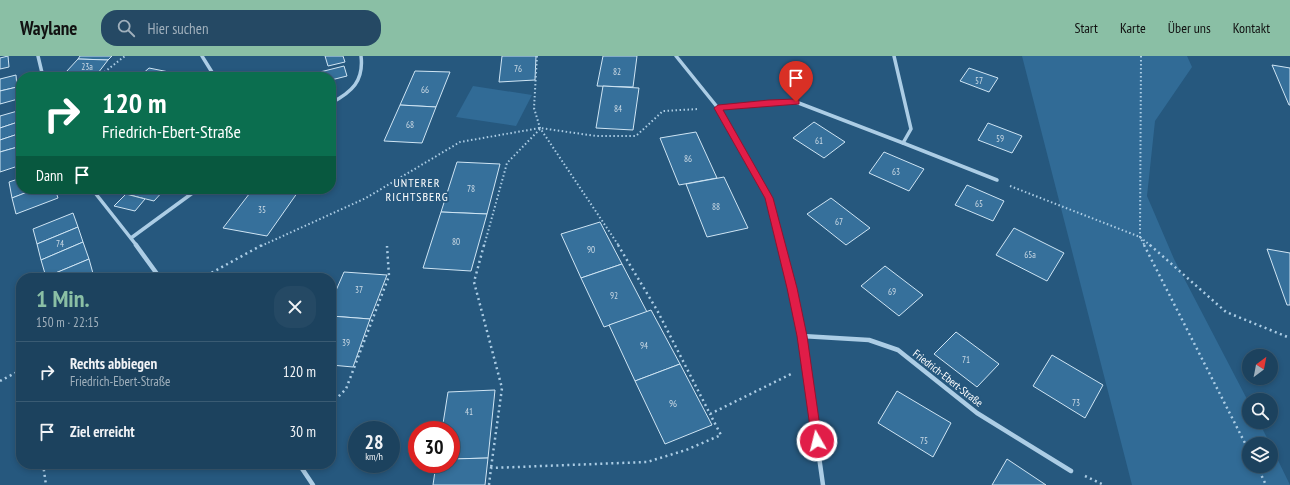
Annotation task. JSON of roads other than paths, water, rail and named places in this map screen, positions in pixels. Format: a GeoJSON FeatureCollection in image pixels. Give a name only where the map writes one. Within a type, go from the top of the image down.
{"type":"FeatureCollection","features":[{"type":"Feature","properties":{"kind":"street"},"geometry":{"type":"LineString","coordinates":[[38,56],[42,72]]}},
{"type":"Feature","properties":{"kind":"street"},"geometry":{"type":"LineString","coordinates":[[202,56],[212,72]]}},
{"type":"Feature","properties":{"kind":"street"},"geometry":{"type":"LineString","coordinates":[[336,100],[344,96],[358,81],[363,67],[361,56]]}},
{"type":"Feature","properties":{"kind":"street"},"geometry":{"type":"LineString","coordinates":[[676,56],[718,108],[769,198],[792,288],[802,336],[823,485]]}},
{"type":"Feature","properties":{"kind":"street"},"geometry":{"type":"LineString","coordinates":[[894,56],[911,129],[903,143]]}},
{"type":"Feature","properties":{"kind":"street"},"geometry":{"type":"LineString","coordinates":[[718,108],[769,102],[796,102],[997,180]]}},
{"type":"Feature","properties":{"kind":"street"},"geometry":{"type":"LineString","coordinates":[[96,194],[156,273]]}},
{"type":"Feature","properties":{"kind":"street"},"geometry":{"type":"LineString","coordinates":[[131,238],[191,194]]}},
{"type":"Feature","properties":{"kind":"street","name":"Friedrich-Ebert-Straße"},"geometry":{"type":"LineString","coordinates":[[802,336],[869,340],[898,350],[977,413],[1072,471]]}},
{"type":"Feature","properties":{"kind":"street"},"geometry":{"type":"LineString","coordinates":[[302,469],[313,485]]}},
{"type":"Feature","properties":{"kind":"district","name":"UNTERER RICHTSBERG"},"geometry":{"type":"Point","coordinates":[417,189]}}]}
